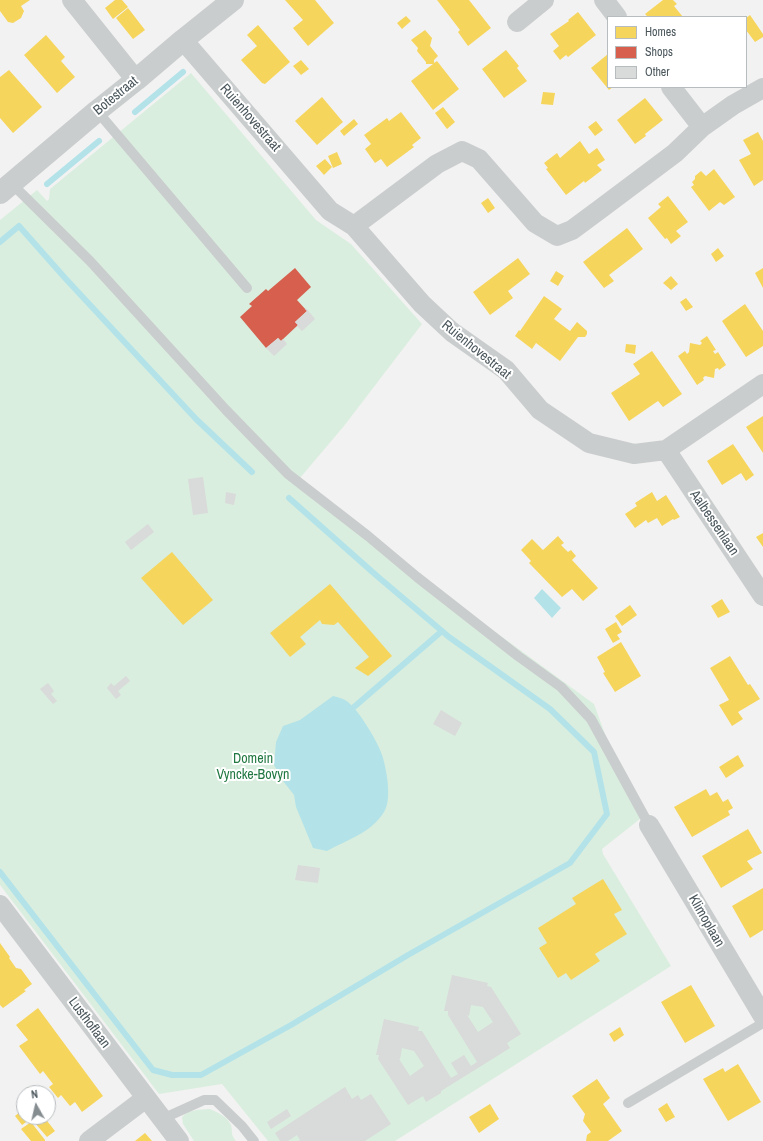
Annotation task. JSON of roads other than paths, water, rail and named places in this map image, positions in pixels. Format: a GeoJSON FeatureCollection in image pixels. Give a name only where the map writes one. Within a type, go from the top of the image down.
{"type":"FeatureCollection","features":[{"type":"Feature","properties":{"kind":"street"},"geometry":{"type":"LineString","coordinates":[[72,0],[136,80]]}},
{"type":"Feature","properties":{"kind":"street","name":"Botestraat"},"geometry":{"type":"LineString","coordinates":[[6,188],[97,111],[233,0]]}},
{"type":"Feature","properties":{"kind":"street"},"geometry":{"type":"LineString","coordinates":[[517,22],[544,0]]}},
{"type":"Feature","properties":{"kind":"street"},"geometry":{"type":"LineString","coordinates":[[604,0],[616,16]]}},
{"type":"Feature","properties":{"kind":"street","name":"Ruienhovestraat"},"geometry":{"type":"LineString","coordinates":[[183,40],[330,211],[354,226],[422,304],[452,332],[506,370],[540,410],[589,443],[634,454],[666,450],[763,384]]}},
{"type":"Feature","properties":{"kind":"street"},"geometry":{"type":"LineString","coordinates":[[672,88],[702,128]]}},
{"type":"Feature","properties":{"kind":"street"},"geometry":{"type":"LineString","coordinates":[[354,226],[437,164],[462,151],[479,159],[535,223],[557,236],[572,230],[675,153],[702,128],[733,105],[763,88]]}},
{"type":"Feature","properties":{"kind":"street","name":"Aalbessenlaan"},"geometry":{"type":"LineString","coordinates":[[666,450],[763,596]]}},
{"type":"Feature","properties":{"kind":"street","name":"Klimoplaan"},"geometry":{"type":"LineString","coordinates":[[649,825],[763,1016]]}},
{"type":"Feature","properties":{"kind":"street","name":"Lusthoflaan"},"geometry":{"type":"LineString","coordinates":[[0,905],[179,1141]]}},
{"type":"Feature","properties":{"kind":"street"},"geometry":{"type":"LineString","coordinates":[[89,1141],[146,1098]]}},
{"type":"Feature","properties":{"kind":"lane"},"geometry":{"type":"LineString","coordinates":[[97,111],[247,288]]}},
{"type":"Feature","properties":{"kind":"lane"},"geometry":{"type":"LineString","coordinates":[[6,188],[90,261],[226,410],[288,474],[518,656],[561,687],[591,719],[649,825]]}},
{"type":"Feature","properties":{"kind":"lane"},"geometry":{"type":"LineString","coordinates":[[628,1103],[763,1023]]}},
{"type":"Feature","properties":{"kind":"lane"},"geometry":{"type":"LineString","coordinates":[[162,1119],[204,1100],[215,1100],[242,1126],[254,1141]]}},
{"type":"Feature","properties":{"kind":"water"},"geometry":{"type":"Polygon","coordinates":[[[542,589],[561,608],[552,618],[534,598],[542,589]]]}},
{"type":"Feature","properties":{"kind":"water"},"geometry":{"type":"Polygon","coordinates":[[[333,696],[345,700],[356,710],[373,736],[383,758],[387,778],[388,800],[384,812],[366,831],[327,851],[313,848],[296,807],[294,795],[283,781],[274,765],[276,742],[283,726],[300,720],[333,696]]]}},
{"type":"Feature","properties":{"kind":"waterway"},"geometry":{"type":"LineString","coordinates":[[135,112],[183,72]]}},
{"type":"Feature","properties":{"kind":"waterway"},"geometry":{"type":"LineString","coordinates":[[47,184],[99,141]]}},
{"type":"Feature","properties":{"kind":"waterway"},"geometry":{"type":"LineString","coordinates":[[0,242],[19,226],[65,278],[196,419],[252,472]]}},
{"type":"Feature","properties":{"kind":"waterway"},"geometry":{"type":"LineString","coordinates":[[0,872],[153,1070],[172,1075],[201,1075],[291,1025],[408,955],[570,863],[607,814],[594,752],[550,709],[449,637],[289,498]]}},
{"type":"Feature","properties":{"kind":"waterway"},"geometry":{"type":"LineString","coordinates":[[354,707],[442,631]]}},
{"type":"Feature","properties":{"kind":"park label","name":"Domein Vyncke-Bovyn"},"geometry":{"type":"Point","coordinates":[253,768]}}]}
